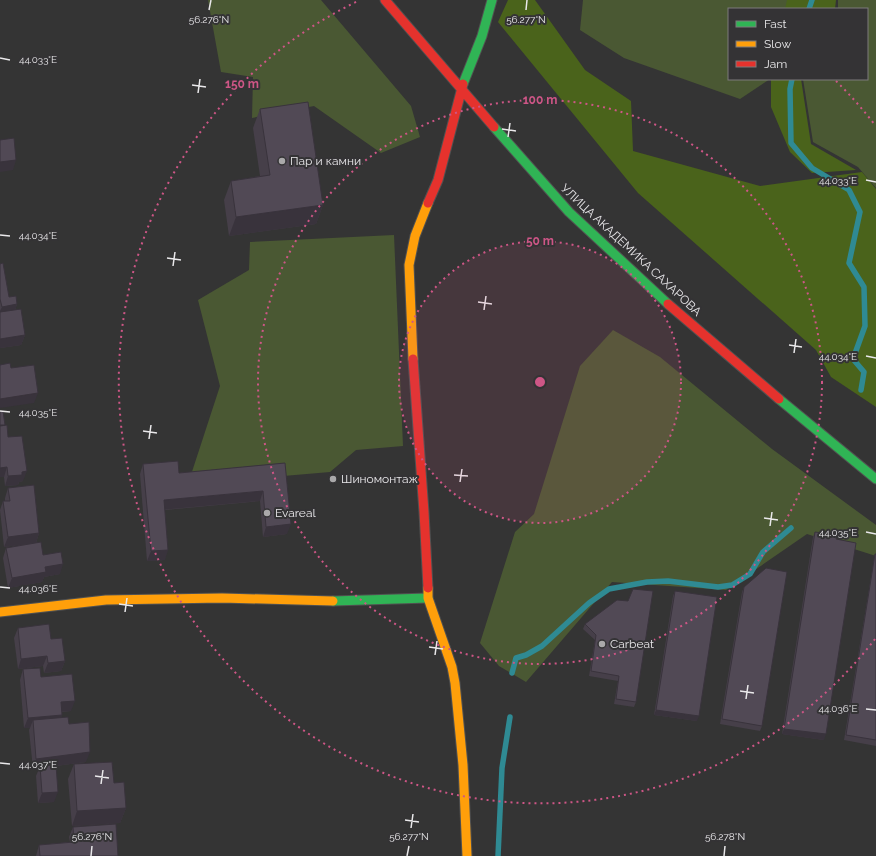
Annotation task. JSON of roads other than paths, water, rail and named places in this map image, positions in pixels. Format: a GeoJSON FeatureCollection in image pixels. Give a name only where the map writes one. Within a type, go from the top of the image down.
{"type":"FeatureCollection","features":[{"type":"Feature","properties":{"kind":"street","name":"УЛИЦА АКАДЕМИКА САХАРОВА"},"geometry":{"type":"LineString","coordinates":[[385,0],[461,90],[569,212],[648,287],[807,423],[874,476]]}},
{"type":"Feature","properties":{"kind":"street"},"geometry":{"type":"LineString","coordinates":[[467,856],[463,765],[455,683],[452,667],[428,598],[424,512],[414,388],[408,265],[415,236],[438,180],[461,90],[482,36],[492,0]]}},
{"type":"Feature","properties":{"kind":"street"},"geometry":{"type":"LineString","coordinates":[[0,612],[106,600],[222,598],[351,601],[428,598]]}},
{"type":"Feature","properties":{"kind":"waterway"},"geometry":{"type":"LineString","coordinates":[[809,8],[812,0]]}},
{"type":"Feature","properties":{"kind":"waterway"},"geometry":{"type":"LineString","coordinates":[[792,80],[790,89],[791,143],[812,168],[849,190],[860,212],[849,263],[864,287],[865,326],[853,359],[864,372],[861,390]]}},
{"type":"Feature","properties":{"kind":"waterway"},"geometry":{"type":"LineString","coordinates":[[512,673],[516,658],[526,655],[542,646],[589,603],[609,589],[647,582],[668,581],[718,587],[732,585],[750,574],[763,552],[791,528]]}},
{"type":"Feature","properties":{"kind":"waterway"},"geometry":{"type":"LineString","coordinates":[[498,856],[502,768],[510,717]]}},
{"type":"Feature","properties":{"kind":"place","name":"Пар и камни"},"geometry":{"type":"Point","coordinates":[282,161]}},
{"type":"Feature","properties":{"kind":"place","name":"Шиномонтаж"},"geometry":{"type":"Point","coordinates":[333,479]}},
{"type":"Feature","properties":{"kind":"place","name":"Evareal"},"geometry":{"type":"Point","coordinates":[267,513]}},
{"type":"Feature","properties":{"kind":"place","name":"Carbeat"},"geometry":{"type":"Point","coordinates":[602,644]}}]}
